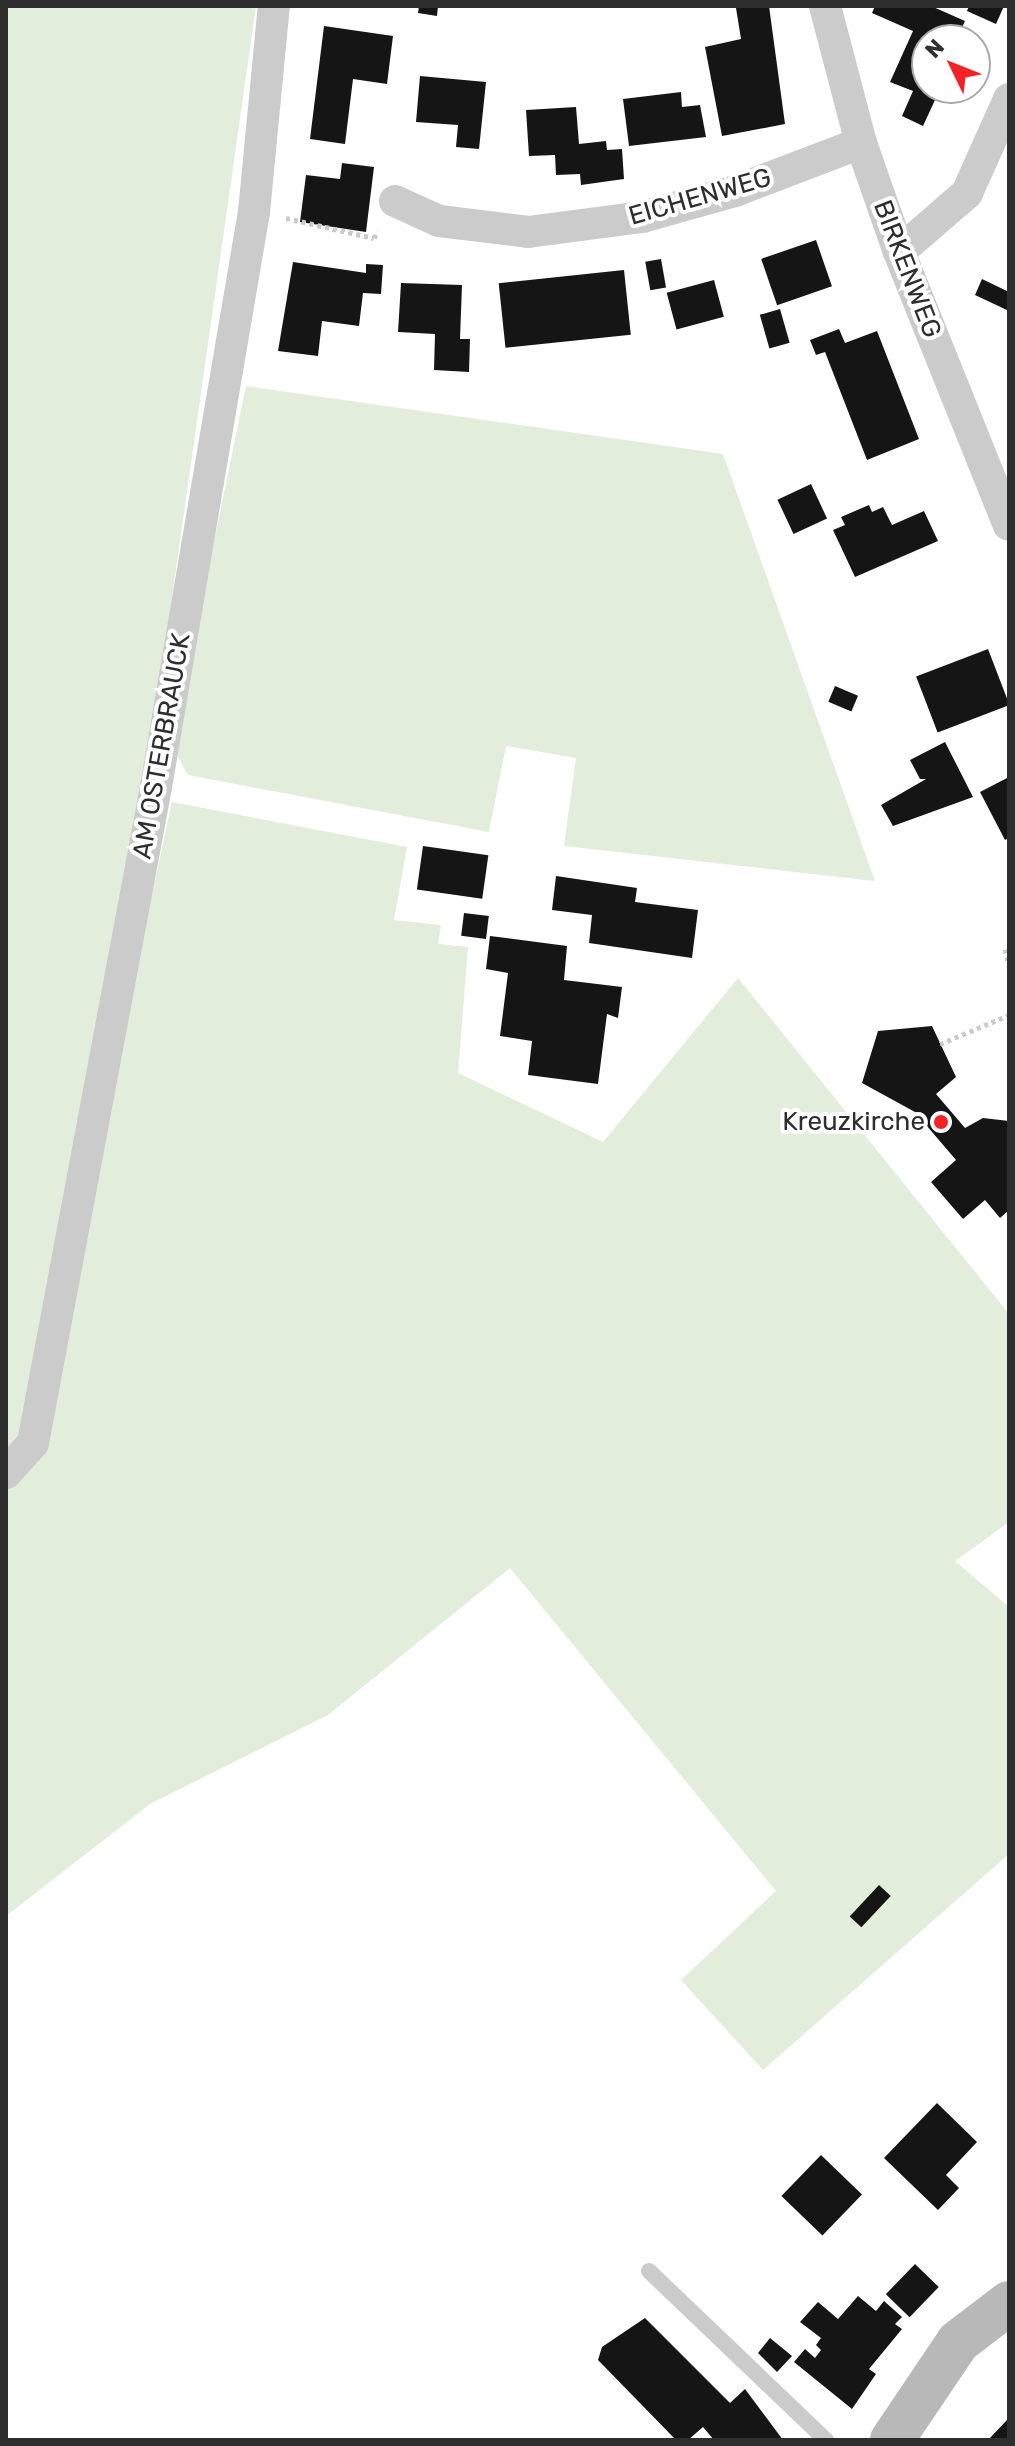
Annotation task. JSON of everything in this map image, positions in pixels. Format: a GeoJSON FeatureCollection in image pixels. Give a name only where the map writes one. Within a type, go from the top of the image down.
{"type":"FeatureCollection","features":[{"type":"Feature","properties":{"kind":"street","name":"AM OSTERBRAUCK"},"geometry":{"type":"LineString","coordinates":[[6,1473],[33,1443],[159,771],[254,212],[274,6]]}},
{"type":"Feature","properties":{"kind":"street","name":"BIRKENWEG"},"geometry":{"type":"LineString","coordinates":[[825,6],[861,143],[899,252],[1009,525]]}},
{"type":"Feature","properties":{"kind":"street"},"geometry":{"type":"LineString","coordinates":[[899,252],[967,193],[1009,99]]}},
{"type":"Feature","properties":{"kind":"street","name":"EICHENWEG"},"geometry":{"type":"LineString","coordinates":[[395,201],[439,221],[528,232],[642,217],[735,191],[861,143]]}},
{"type":"Feature","properties":{"kind":"street"},"geometry":{"type":"LineString","coordinates":[[892,2440],[958,2342],[1009,2303]]}},
{"type":"Feature","properties":{"kind":"lane"},"geometry":{"type":"LineString","coordinates":[[649,2271],[826,2440]]}},
{"type":"Feature","properties":{"kind":"path"},"geometry":{"type":"LineString","coordinates":[[254,212],[374,238],[395,201]]}},
{"type":"Feature","properties":{"kind":"path"},"geometry":{"type":"LineString","coordinates":[[1005,949],[1009,966]]}},
{"type":"Feature","properties":{"kind":"path"},"geometry":{"type":"LineString","coordinates":[[940,1044],[1009,1015]]}},
{"type":"Feature","properties":{"kind":"green space"},"geometry":{"type":"Polygon","coordinates":[[[6,6],[256,6],[145,787],[103,983],[36,1428],[172,802],[407,847],[394,920],[441,925],[438,944],[468,947],[458,1073],[603,1142],[738,978],[1009,1314],[1009,1522],[955,1561],[1009,1607],[1009,1854],[763,2070],[681,1980],[776,1891],[510,1568],[328,1715],[150,1804],[6,1916],[6,6]]]}},
{"type":"Feature","properties":{"kind":"green space"},"geometry":{"type":"Polygon","coordinates":[[[246,386],[723,454],[875,881],[564,846],[576,758],[506,746],[489,832],[188,775],[172,746],[246,386]]]}},
{"type":"Feature","properties":{"kind":"building"},"geometry":{"type":"Polygon","coordinates":[[[419,6],[438,6],[437,16],[418,13],[419,6]]]}},
{"type":"Feature","properties":{"kind":"building"},"geometry":{"type":"Polygon","coordinates":[[[769,6],[785,124],[722,136],[705,47],[741,39],[736,8],[769,6]]]}},
{"type":"Feature","properties":{"kind":"building"},"geometry":{"type":"Polygon","coordinates":[[[875,6],[931,6],[965,21],[964,24],[911,24],[911,30],[872,13],[875,6]]]}},
{"type":"Feature","properties":{"kind":"building"},"geometry":{"type":"Polygon","coordinates":[[[969,6],[1004,6],[996,24],[967,11],[969,6]]]}},
{"type":"Feature","properties":{"kind":"building"},"geometry":{"type":"Polygon","coordinates":[[[324,26],[393,36],[387,84],[353,79],[345,144],[310,139],[324,26]]]}},
{"type":"Feature","properties":{"kind":"building"},"geometry":{"type":"Polygon","coordinates":[[[911,35],[911,90],[890,82],[911,35]]]}},
{"type":"Feature","properties":{"kind":"building"},"geometry":{"type":"Polygon","coordinates":[[[420,76],[486,82],[479,149],[456,147],[458,125],[416,122],[420,76]]]}},
{"type":"Feature","properties":{"kind":"building"},"geometry":{"type":"Polygon","coordinates":[[[681,92],[682,107],[700,105],[706,137],[629,146],[623,99],[681,92]]]}},
{"type":"Feature","properties":{"kind":"building"},"geometry":{"type":"Polygon","coordinates":[[[911,96],[911,104],[933,104],[923,126],[902,116],[911,96]]]}},
{"type":"Feature","properties":{"kind":"building"},"geometry":{"type":"Polygon","coordinates":[[[576,107],[579,144],[606,141],[607,150],[622,149],[624,179],[581,185],[580,174],[556,175],[555,155],[529,156],[526,110],[576,107]]]}},
{"type":"Feature","properties":{"kind":"building"},"geometry":{"type":"Polygon","coordinates":[[[342,163],[374,167],[366,232],[300,222],[306,175],[340,179],[342,163]]]}},
{"type":"Feature","properties":{"kind":"building"},"geometry":{"type":"Polygon","coordinates":[[[816,240],[832,286],[777,305],[761,259],[816,240]]]}},
{"type":"Feature","properties":{"kind":"building"},"geometry":{"type":"Polygon","coordinates":[[[661,259],[666,288],[650,290],[645,262],[661,259]]]}},
{"type":"Feature","properties":{"kind":"building"},"geometry":{"type":"Polygon","coordinates":[[[293,262],[366,273],[366,264],[383,265],[381,294],[363,293],[359,326],[322,321],[318,356],[278,351],[293,262]]]}},
{"type":"Feature","properties":{"kind":"building"},"geometry":{"type":"Polygon","coordinates":[[[624,270],[631,335],[505,348],[499,283],[624,270]]]}},
{"type":"Feature","properties":{"kind":"building"},"geometry":{"type":"Polygon","coordinates":[[[982,279],[1009,292],[1009,311],[975,295],[982,279]]]}},
{"type":"Feature","properties":{"kind":"building"},"geometry":{"type":"Polygon","coordinates":[[[714,280],[724,317],[677,329],[667,293],[714,280]]]}},
{"type":"Feature","properties":{"kind":"building"},"geometry":{"type":"Polygon","coordinates":[[[401,283],[462,285],[460,339],[470,339],[469,372],[434,370],[435,334],[398,332],[401,283]]]}},
{"type":"Feature","properties":{"kind":"building"},"geometry":{"type":"Polygon","coordinates":[[[780,309],[790,343],[769,348],[760,315],[780,309]]]}},
{"type":"Feature","properties":{"kind":"building"},"geometry":{"type":"Polygon","coordinates":[[[839,329],[845,343],[877,331],[919,439],[867,460],[825,352],[816,355],[810,340],[839,329]]]}},
{"type":"Feature","properties":{"kind":"building"},"geometry":{"type":"Polygon","coordinates":[[[811,484],[827,518],[794,534],[777,500],[811,484]]]}},
{"type":"Feature","properties":{"kind":"building"},"geometry":{"type":"Polygon","coordinates":[[[869,505],[872,512],[883,507],[892,525],[924,511],[938,541],[855,577],[833,530],[845,525],[841,517],[869,505]]]}},
{"type":"Feature","properties":{"kind":"building"},"geometry":{"type":"Polygon","coordinates":[[[988,649],[1009,705],[938,733],[916,677],[988,649]]]}},
{"type":"Feature","properties":{"kind":"building"},"geometry":{"type":"Polygon","coordinates":[[[835,686],[858,696],[851,711],[828,702],[835,686]]]}},
{"type":"Feature","properties":{"kind":"building"},"geometry":{"type":"Polygon","coordinates":[[[945,742],[973,797],[893,826],[881,805],[926,779],[920,779],[910,760],[945,742]]]}},
{"type":"Feature","properties":{"kind":"building"},"geometry":{"type":"Polygon","coordinates":[[[1009,777],[1009,838],[1005,840],[980,792],[1009,777]]]}},
{"type":"Feature","properties":{"kind":"building"},"geometry":{"type":"Polygon","coordinates":[[[423,846],[488,855],[482,899],[417,890],[423,846]]]}},
{"type":"Feature","properties":{"kind":"building"},"geometry":{"type":"Polygon","coordinates":[[[556,876],[637,888],[635,902],[698,910],[692,958],[589,943],[592,915],[552,910],[556,876]]]}},
{"type":"Feature","properties":{"kind":"building"},"geometry":{"type":"Polygon","coordinates":[[[464,913],[489,916],[486,939],[461,936],[464,913]]]}},
{"type":"Feature","properties":{"kind":"building"},"geometry":{"type":"Polygon","coordinates":[[[490,936],[567,946],[564,980],[622,987],[618,1018],[607,1014],[598,1084],[528,1075],[532,1041],[500,1036],[508,973],[486,969],[490,936]]]}},
{"type":"Feature","properties":{"kind":"building","name":"Kreuzkirche"},"geometry":{"type":"Polygon","coordinates":[[[932,1026],[956,1077],[936,1094],[965,1128],[983,1118],[1009,1121],[1009,1210],[1000,1218],[985,1200],[963,1219],[931,1182],[956,1160],[915,1112],[862,1083],[878,1031],[932,1026]]]}},
{"type":"Feature","properties":{"kind":"building"},"geometry":{"type":"Polygon","coordinates":[[[879,1885],[891,1896],[861,1927],[850,1916],[879,1885]]]}},
{"type":"Feature","properties":{"kind":"building"},"geometry":{"type":"Polygon","coordinates":[[[937,2103],[977,2142],[946,2175],[959,2188],[938,2210],[884,2158],[937,2103]]]}},
{"type":"Feature","properties":{"kind":"building"},"geometry":{"type":"Polygon","coordinates":[[[821,2155],[862,2195],[822,2236],[781,2196],[821,2155]]]}},
{"type":"Feature","properties":{"kind":"building"},"geometry":{"type":"Polygon","coordinates":[[[915,2264],[939,2287],[910,2317],[886,2294],[915,2264]]]}},
{"type":"Feature","properties":{"kind":"building"},"geometry":{"type":"Polygon","coordinates":[[[858,2296],[876,2311],[884,2301],[902,2317],[895,2324],[902,2329],[869,2369],[876,2374],[852,2409],[794,2362],[805,2349],[815,2358],[821,2350],[816,2345],[821,2338],[800,2322],[818,2302],[838,2319],[858,2296]]]}},
{"type":"Feature","properties":{"kind":"building"},"geometry":{"type":"Polygon","coordinates":[[[645,2318],[730,2403],[745,2389],[783,2440],[714,2440],[703,2427],[688,2440],[676,2440],[598,2360],[602,2347],[645,2318]]]}},
{"type":"Feature","properties":{"kind":"building"},"geometry":{"type":"Polygon","coordinates":[[[770,2338],[792,2356],[777,2372],[758,2353],[770,2338]]]}},
{"type":"Feature","properties":{"kind":"building"},"geometry":{"type":"Polygon","coordinates":[[[1007,2420],[1009,2440],[988,2440],[1007,2420]]]}},
{"type":"Feature","properties":{"kind":"place","name":"Kreuzkirche"},"geometry":{"type":"Point","coordinates":[941,1122]}}]}
